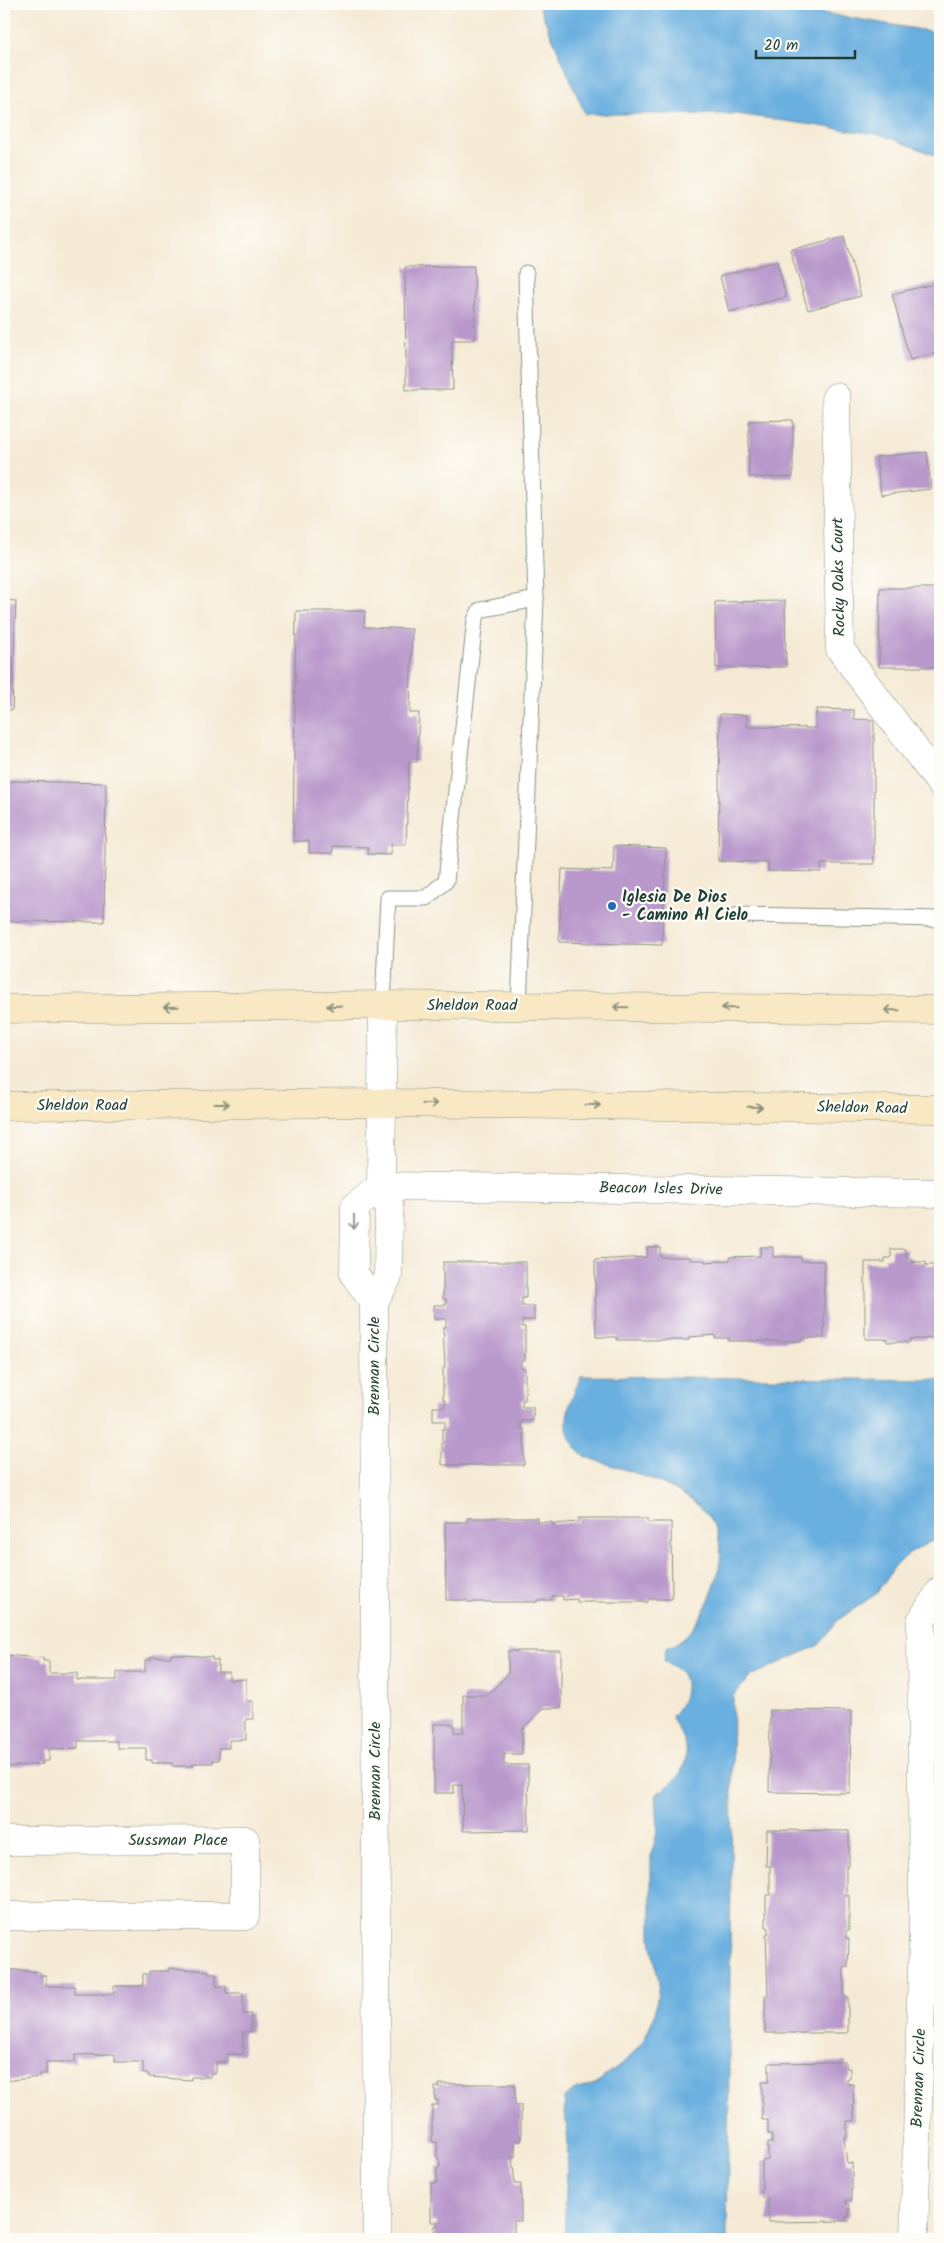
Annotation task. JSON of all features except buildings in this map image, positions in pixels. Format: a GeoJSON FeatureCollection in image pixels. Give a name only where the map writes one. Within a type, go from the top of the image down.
{"type":"FeatureCollection","features":[{"type":"Feature","properties":{"kind":"main road","name":"Sheldon Road"},"geometry":{"type":"LineString","coordinates":[[4,1009],[383,1005],[940,1010]]}},
{"type":"Feature","properties":{"kind":"main road","name":"Sheldon Road"},"geometry":{"type":"LineString","coordinates":[[4,1106],[382,1103],[940,1109]]}},
{"type":"Feature","properties":{"kind":"street","name":"Rocky Oaks Court"},"geometry":{"type":"LineString","coordinates":[[836,397],[840,650],[940,783]]}},
{"type":"Feature","properties":{"kind":"street"},"geometry":{"type":"LineString","coordinates":[[381,1186],[383,1005]]}},
{"type":"Feature","properties":{"kind":"street","name":"Beacon Isles Drive"},"geometry":{"type":"LineString","coordinates":[[381,1186],[940,1193]]}},
{"type":"Feature","properties":{"kind":"street","name":"Brennan Circle"},"geometry":{"type":"LineString","coordinates":[[377,2239],[374,1302],[354,1274],[355,1207],[381,1186]]}},
{"type":"Feature","properties":{"kind":"street","name":"Brennan Circle"},"geometry":{"type":"LineString","coordinates":[[914,2239],[931,1935],[922,1620],[940,1591]]}},
{"type":"Feature","properties":{"kind":"street","name":"Sussman Place"},"geometry":{"type":"LineString","coordinates":[[4,1841],[245,1840],[245,1916],[4,1916]]}},
{"type":"Feature","properties":{"kind":"lane"},"geometry":{"type":"LineString","coordinates":[[519,1006],[536,599],[526,273]]}},
{"type":"Feature","properties":{"kind":"lane"},"geometry":{"type":"LineString","coordinates":[[383,1005],[388,898],[426,898],[446,880],[475,620],[480,610],[536,599]]}},
{"type":"Feature","properties":{"kind":"lane"},"geometry":{"type":"LineString","coordinates":[[738,915],[940,919]]}},
{"type":"Feature","properties":{"kind":"water"},"geometry":{"type":"Polygon","coordinates":[[[538,4],[770,4],[940,33],[940,157],[882,135],[737,114],[585,114],[538,4]]]}},
{"type":"Feature","properties":{"kind":"water"},"geometry":{"type":"Polygon","coordinates":[[[581,1376],[940,1380],[939,1536],[906,1556],[893,1569],[876,1594],[838,1620],[819,1645],[751,1676],[733,1696],[727,2239],[564,2239],[568,2144],[564,2098],[575,2090],[595,2084],[630,2057],[645,2038],[655,2014],[659,1983],[651,1940],[651,1856],[658,1829],[656,1794],[664,1790],[676,1779],[681,1772],[686,1757],[684,1740],[672,1716],[680,1706],[685,1680],[678,1669],[664,1661],[666,1648],[675,1644],[689,1633],[703,1612],[711,1595],[720,1562],[718,1535],[706,1514],[688,1498],[638,1474],[584,1456],[575,1446],[567,1427],[567,1418],[572,1398],[581,1376]]]}},
{"type":"Feature","properties":{"kind":"place","name":"Iglesia De Dios - Camino Al Cielo"},"geometry":{"type":"Point","coordinates":[612,906]}}]}
